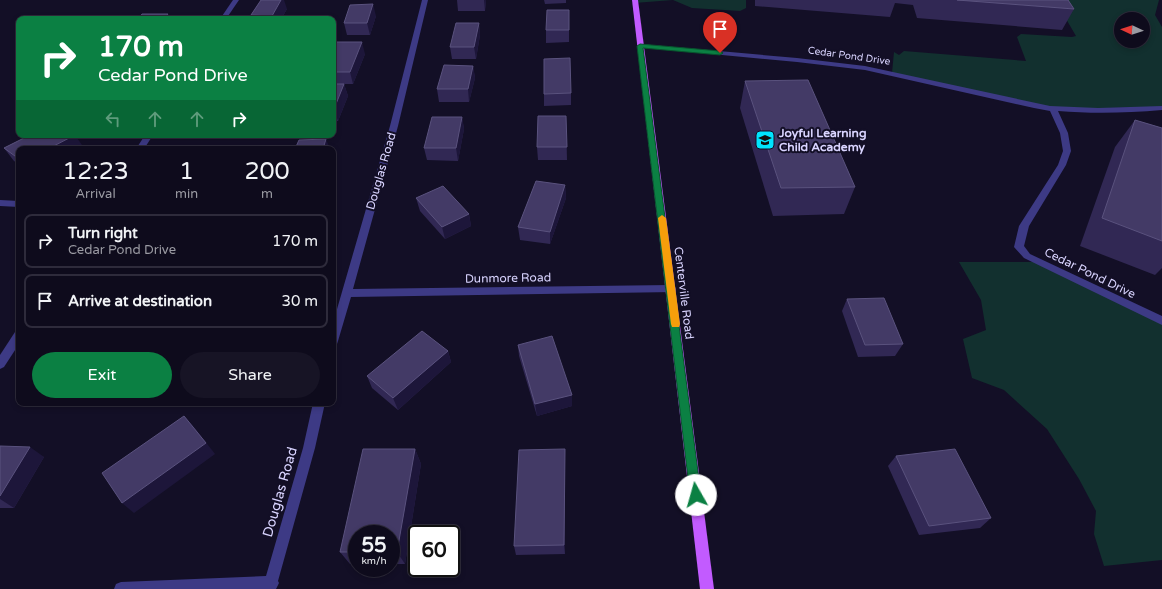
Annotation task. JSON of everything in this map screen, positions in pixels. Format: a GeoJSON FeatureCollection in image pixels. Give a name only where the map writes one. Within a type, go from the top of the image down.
{"type":"FeatureCollection","features":[{"type":"Feature","properties":{"kind":"main road","name":"Centerville Road"},"geometry":{"type":"LineString","coordinates":[[635,0],[707,589]]}},
{"type":"Feature","properties":{"kind":"street"},"geometry":{"type":"LineString","coordinates":[[225,16],[236,0]]}},
{"type":"Feature","properties":{"kind":"street","name":"Douglas Road"},"geometry":{"type":"LineString","coordinates":[[336,330],[394,126],[425,0]]}},
{"type":"Feature","properties":{"kind":"street","name":"Cedar Pond Drive"},"geometry":{"type":"LineString","coordinates":[[640,46],[797,60],[865,68],[1053,109],[1094,111],[1162,108]]}},
{"type":"Feature","properties":{"kind":"street","name":"Cedar Pond Drive"},"geometry":{"type":"LineString","coordinates":[[1053,109],[1064,133],[1067,151],[1062,165],[1024,226],[1019,247],[1027,256],[1162,321]]}},
{"type":"Feature","properties":{"kind":"street"},"geometry":{"type":"LineString","coordinates":[[0,203],[16,204]]}},
{"type":"Feature","properties":{"kind":"street","name":"Dunmore Road"},"geometry":{"type":"LineString","coordinates":[[346,293],[671,289]]}},
{"type":"Feature","properties":{"kind":"street"},"geometry":{"type":"LineString","coordinates":[[0,364],[16,340]]}},
{"type":"Feature","properties":{"kind":"street","name":"Douglas Road"},"geometry":{"type":"LineString","coordinates":[[271,586],[276,562],[309,448],[318,406]]}},
{"type":"Feature","properties":{"kind":"street"},"geometry":{"type":"LineString","coordinates":[[121,589],[271,586]]}},
{"type":"Feature","properties":{"kind":"green space"},"geometry":{"type":"Polygon","coordinates":[[[634,0],[673,0],[634,3],[634,0]]]}},
{"type":"Feature","properties":{"kind":"green space"},"geometry":{"type":"Polygon","coordinates":[[[673,0],[746,0],[746,8],[740,11],[692,8],[673,0]]]}},
{"type":"Feature","properties":{"kind":"green space"},"geometry":{"type":"Polygon","coordinates":[[[1055,0],[1159,0],[1155,15],[1162,27],[1162,107],[1051,109],[892,73],[894,52],[899,55],[904,51],[1026,61],[1017,37],[1021,34],[1076,36],[1055,0]]]}},
{"type":"Feature","properties":{"kind":"green space"},"geometry":{"type":"Polygon","coordinates":[[[959,262],[1036,262],[1162,323],[1162,560],[1104,566],[1094,534],[1096,511],[1079,479],[1047,429],[1004,390],[972,378],[963,339],[986,330],[981,300],[959,262]]]}},
{"type":"Feature","properties":{"kind":"building"},"geometry":{"type":"Polygon","coordinates":[[[261,0],[281,0],[272,16],[251,15],[261,0]]]}},
{"type":"Feature","properties":{"kind":"building"},"geometry":{"type":"Polygon","coordinates":[[[957,0],[1068,0],[1074,9],[957,0]]]}},
{"type":"Feature","properties":{"kind":"building"},"geometry":{"type":"Polygon","coordinates":[[[373,4],[367,23],[344,23],[350,5],[373,4]]]}},
{"type":"Feature","properties":{"kind":"building"},"geometry":{"type":"Polygon","coordinates":[[[547,10],[569,10],[569,30],[546,30],[547,10]]]}},
{"type":"Feature","properties":{"kind":"building"},"geometry":{"type":"Polygon","coordinates":[[[142,14],[168,14],[166,16],[140,16],[142,14]]]}},
{"type":"Feature","properties":{"kind":"building"},"geometry":{"type":"Polygon","coordinates":[[[456,23],[479,23],[474,47],[450,47],[456,23]]]}},
{"type":"Feature","properties":{"kind":"building"},"geometry":{"type":"Polygon","coordinates":[[[336,42],[362,42],[350,72],[336,72],[336,42]]]}},
{"type":"Feature","properties":{"kind":"building"},"geometry":{"type":"Polygon","coordinates":[[[570,58],[571,93],[544,94],[544,59],[570,58]]]}},
{"type":"Feature","properties":{"kind":"building"},"geometry":{"type":"Polygon","coordinates":[[[444,65],[473,66],[468,89],[437,89],[444,65]]]}},
{"type":"Feature","properties":{"kind":"building"},"geometry":{"type":"Polygon","coordinates":[[[808,80],[855,187],[781,188],[745,81],[808,80]]]}},
{"type":"Feature","properties":{"kind":"building"},"geometry":{"type":"Polygon","coordinates":[[[336,84],[344,84],[336,104],[336,84]]]}},
{"type":"Feature","properties":{"kind":"building"},"geometry":{"type":"Polygon","coordinates":[[[538,116],[566,116],[567,147],[537,147],[538,116]]]}},
{"type":"Feature","properties":{"kind":"building"},"geometry":{"type":"Polygon","coordinates":[[[432,117],[462,117],[456,148],[424,148],[432,117]]]}},
{"type":"Feature","properties":{"kind":"building"},"geometry":{"type":"Polygon","coordinates":[[[1135,120],[1162,128],[1162,241],[1102,218],[1135,120]]]}},
{"type":"Feature","properties":{"kind":"building"},"geometry":{"type":"Polygon","coordinates":[[[24,138],[69,138],[54,146],[16,146],[16,157],[4,148],[24,138]]]}},
{"type":"Feature","properties":{"kind":"building"},"geometry":{"type":"Polygon","coordinates":[[[326,139],[324,146],[296,146],[299,140],[326,139]]]}},
{"type":"Feature","properties":{"kind":"building"},"geometry":{"type":"Polygon","coordinates":[[[536,181],[565,185],[550,232],[518,227],[536,181]]]}},
{"type":"Feature","properties":{"kind":"building"},"geometry":{"type":"Polygon","coordinates":[[[443,186],[469,214],[442,227],[416,198],[443,186]]]}},
{"type":"Feature","properties":{"kind":"building"},"geometry":{"type":"Polygon","coordinates":[[[884,298],[903,344],[865,345],[847,299],[884,298]]]}},
{"type":"Feature","properties":{"kind":"building"},"geometry":{"type":"Polygon","coordinates":[[[422,331],[448,351],[393,398],[367,376],[422,331]]]}},
{"type":"Feature","properties":{"kind":"building"},"geometry":{"type":"Polygon","coordinates":[[[552,336],[572,395],[535,404],[518,345],[552,336]]]}},
{"type":"Feature","properties":{"kind":"building"},"geometry":{"type":"Polygon","coordinates":[[[184,416],[206,443],[122,503],[102,473],[184,416]]]}},
{"type":"Feature","properties":{"kind":"building"},"geometry":{"type":"Polygon","coordinates":[[[0,446],[30,447],[0,496],[0,446]]]}},
{"type":"Feature","properties":{"kind":"building"},"geometry":{"type":"Polygon","coordinates":[[[363,449],[415,449],[400,535],[400,525],[348,525],[348,552],[340,552],[363,449]]]}},
{"type":"Feature","properties":{"kind":"building"},"geometry":{"type":"Polygon","coordinates":[[[565,449],[564,545],[514,546],[519,450],[565,449]]]}},
{"type":"Feature","properties":{"kind":"building"},"geometry":{"type":"Polygon","coordinates":[[[955,449],[991,518],[929,526],[896,456],[955,449]]]}},
{"type":"Feature","properties":{"kind":"slow traffic"},"geometry":{"type":"LineString","coordinates":[[662,218],[675,324]]}},
{"type":"Feature","properties":{"kind":"place","name":"Joyful Learning Child Academy"},"geometry":{"type":"Point","coordinates":[765,140]}},
{"type":"Feature","properties":{"kind":"route"},"geometry":{"type":"LineString","coordinates":[[696,495],[640,46],[720,53]]}}]}
